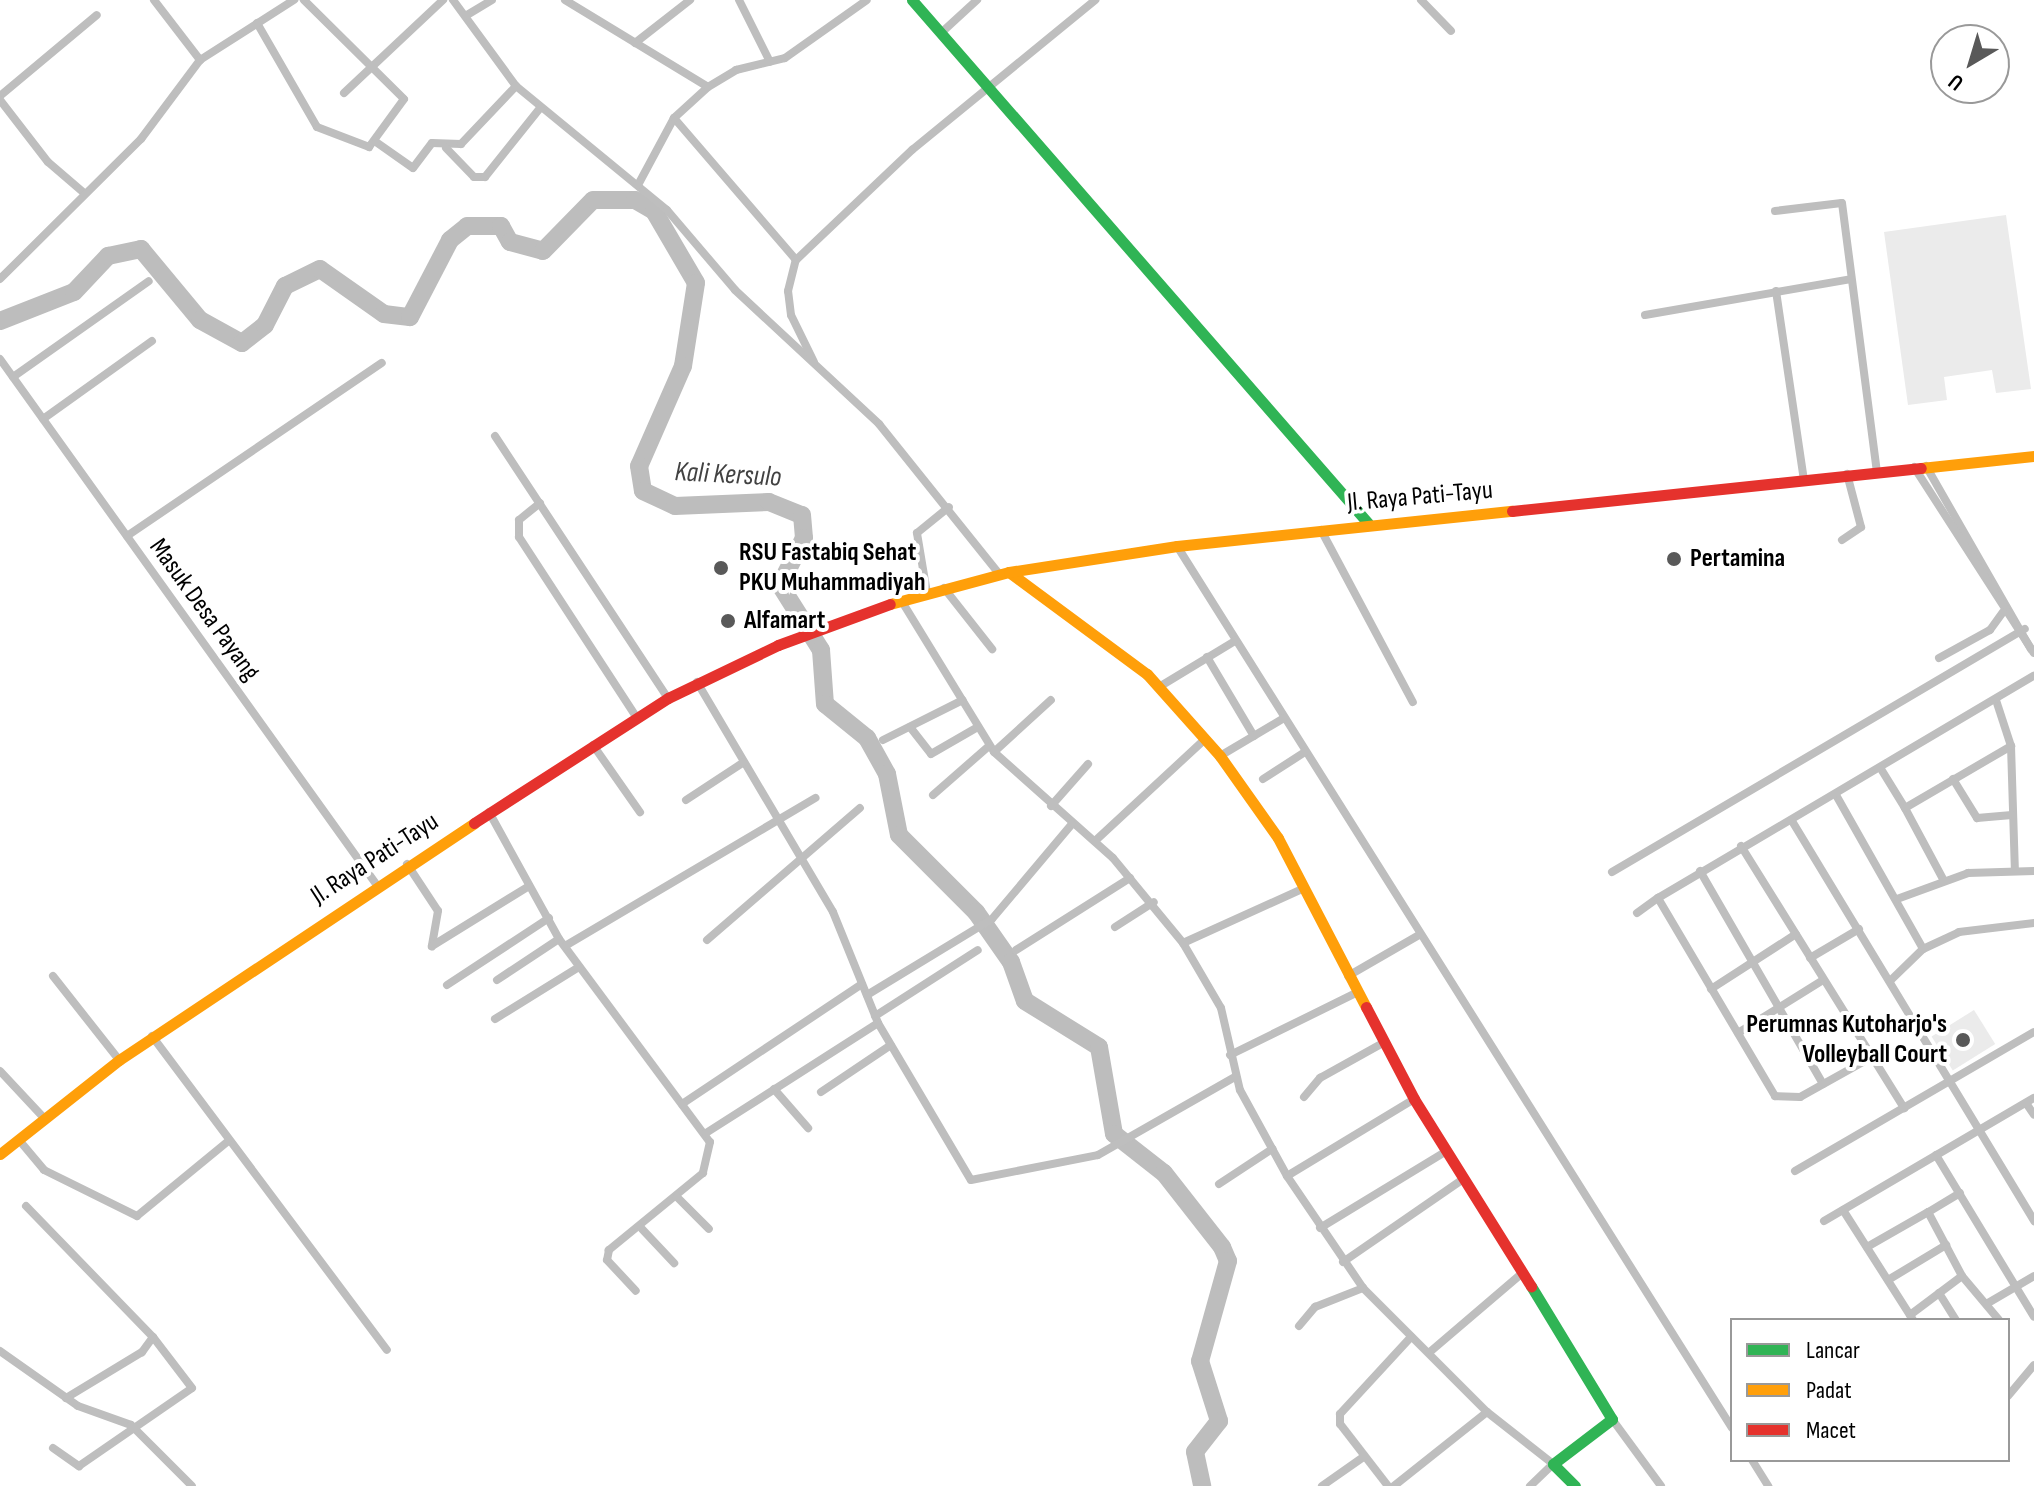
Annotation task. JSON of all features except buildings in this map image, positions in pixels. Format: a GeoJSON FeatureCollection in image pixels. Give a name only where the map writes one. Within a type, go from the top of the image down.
{"type":"FeatureCollection","features":[{"type":"Feature","properties":{"kind":"main road"},"geometry":{"type":"LineString","coordinates":[[912,0],[1368,523]]}},
{"type":"Feature","properties":{"kind":"main road","name":"Jl. Raya Pati-Tayu"},"geometry":{"type":"LineString","coordinates":[[0,1154],[152,1036],[376,884],[668,698],[798,638],[901,600],[1004,573],[1177,546],[1368,523],[2034,456]]}},
{"type":"Feature","properties":{"kind":"main road"},"geometry":{"type":"LineString","coordinates":[[1004,573],[1159,687],[1220,756],[1304,888],[1356,993],[1414,1099],[1612,1419],[1553,1464],[1575,1486]]}},
{"type":"Feature","properties":{"kind":"street"},"geometry":{"type":"LineString","coordinates":[[154,0],[200,60]]}},
{"type":"Feature","properties":{"kind":"street"},"geometry":{"type":"LineString","coordinates":[[0,279],[83,192],[141,139],[200,60],[294,0]]}},
{"type":"Feature","properties":{"kind":"street"},"geometry":{"type":"LineString","coordinates":[[304,0],[404,99],[376,142]]}},
{"type":"Feature","properties":{"kind":"street"},"geometry":{"type":"LineString","coordinates":[[344,93],[373,71],[443,0]]}},
{"type":"Feature","properties":{"kind":"street"},"geometry":{"type":"LineString","coordinates":[[453,0],[467,15],[516,86],[638,185],[818,370],[879,424],[1004,573]]}},
{"type":"Feature","properties":{"kind":"street"},"geometry":{"type":"LineString","coordinates":[[467,15],[492,0]]}},
{"type":"Feature","properties":{"kind":"street"},"geometry":{"type":"LineString","coordinates":[[565,0],[708,87]]}},
{"type":"Feature","properties":{"kind":"street"},"geometry":{"type":"LineString","coordinates":[[635,43],[690,0]]}},
{"type":"Feature","properties":{"kind":"street"},"geometry":{"type":"LineString","coordinates":[[739,0],[770,62]]}},
{"type":"Feature","properties":{"kind":"street"},"geometry":{"type":"LineString","coordinates":[[638,185],[674,118],[708,87],[812,42],[867,0]]}},
{"type":"Feature","properties":{"kind":"street"},"geometry":{"type":"LineString","coordinates":[[941,33],[977,0]]}},
{"type":"Feature","properties":{"kind":"street"},"geometry":{"type":"LineString","coordinates":[[818,370],[791,315],[788,291],[796,260],[989,87],[1095,0]]}},
{"type":"Feature","properties":{"kind":"street"},"geometry":{"type":"LineString","coordinates":[[1421,0],[1451,31]]}},
{"type":"Feature","properties":{"kind":"street"},"geometry":{"type":"LineString","coordinates":[[83,192],[48,162],[0,98],[97,15]]}},
{"type":"Feature","properties":{"kind":"street"},"geometry":{"type":"LineString","coordinates":[[257,23],[317,127],[355,146],[376,142],[413,168],[432,143],[446,148],[474,177],[485,177],[540,108]]}},
{"type":"Feature","properties":{"kind":"street"},"geometry":{"type":"LineString","coordinates":[[446,148],[461,144],[516,86]]}},
{"type":"Feature","properties":{"kind":"street"},"geometry":{"type":"LineString","coordinates":[[674,118],[796,260]]}},
{"type":"Feature","properties":{"kind":"street"},"geometry":{"type":"LineString","coordinates":[[1775,211],[1842,203],[1877,471]]}},
{"type":"Feature","properties":{"kind":"street"},"geometry":{"type":"LineString","coordinates":[[1645,315],[1851,279]]}},
{"type":"Feature","properties":{"kind":"street"},"geometry":{"type":"LineString","coordinates":[[13,377],[149,281]]}},
{"type":"Feature","properties":{"kind":"street"},"geometry":{"type":"LineString","coordinates":[[1776,291],[1804,480]]}},
{"type":"Feature","properties":{"kind":"street"},"geometry":{"type":"LineString","coordinates":[[43,419],[152,341]]}},
{"type":"Feature","properties":{"kind":"street","name":"Masuk Desa Payang"},"geometry":{"type":"LineString","coordinates":[[0,359],[376,884]]}},
{"type":"Feature","properties":{"kind":"street"},"geometry":{"type":"LineString","coordinates":[[127,536],[382,363]]}},
{"type":"Feature","properties":{"kind":"street"},"geometry":{"type":"LineString","coordinates":[[495,436],[668,698]]}},
{"type":"Feature","properties":{"kind":"street"},"geometry":{"type":"LineString","coordinates":[[1920,467],[2032,651]]}},
{"type":"Feature","properties":{"kind":"street"},"geometry":{"type":"LineString","coordinates":[[1842,540],[1861,527],[1847,474]]}},
{"type":"Feature","properties":{"kind":"street"},"geometry":{"type":"LineString","coordinates":[[540,503],[519,520],[519,537],[637,718]]}},
{"type":"Feature","properties":{"kind":"street"},"geometry":{"type":"LineString","coordinates":[[927,593],[917,533],[949,507]]}},
{"type":"Feature","properties":{"kind":"street"},"geometry":{"type":"LineString","coordinates":[[1321,529],[1413,702]]}},
{"type":"Feature","properties":{"kind":"street"},"geometry":{"type":"LineString","coordinates":[[1177,546],[1730,1425]]}},
{"type":"Feature","properties":{"kind":"street"},"geometry":{"type":"LineString","coordinates":[[944,588],[992,649]]}},
{"type":"Feature","properties":{"kind":"street"},"geometry":{"type":"LineString","coordinates":[[2000,599],[2003,612],[2021,631]]}},
{"type":"Feature","properties":{"kind":"street"},"geometry":{"type":"LineString","coordinates":[[901,600],[992,749],[1051,806],[1095,841],[1154,902],[1183,943],[1221,1008],[1235,1077],[1287,1176],[1343,1262],[1363,1288],[1411,1337],[1431,1351],[1487,1412],[1553,1464],[1530,1486]]}},
{"type":"Feature","properties":{"kind":"street"},"geometry":{"type":"LineString","coordinates":[[1939,658],[1990,630],[2003,612]]}},
{"type":"Feature","properties":{"kind":"street"},"geometry":{"type":"LineString","coordinates":[[1612,872],[2021,631]]}},
{"type":"Feature","properties":{"kind":"street"},"geometry":{"type":"LineString","coordinates":[[1159,687],[1235,641]]}},
{"type":"Feature","properties":{"kind":"street"},"geometry":{"type":"LineString","coordinates":[[1207,657],[1254,736]]}},
{"type":"Feature","properties":{"kind":"street"},"geometry":{"type":"LineString","coordinates":[[1637,913],[1741,846],[1792,821],[2034,676]]}},
{"type":"Feature","properties":{"kind":"street"},"geometry":{"type":"LineString","coordinates":[[697,682],[804,862],[877,1019],[971,1180],[1098,1155],[1137,1136],[1235,1077]]}},
{"type":"Feature","properties":{"kind":"street"},"geometry":{"type":"LineString","coordinates":[[883,740],[963,700]]}},
{"type":"Feature","properties":{"kind":"street"},"geometry":{"type":"LineString","coordinates":[[933,795],[1051,700]]}},
{"type":"Feature","properties":{"kind":"street"},"geometry":{"type":"LineString","coordinates":[[1996,700],[2011,746],[2015,871]]}},
{"type":"Feature","properties":{"kind":"street"},"geometry":{"type":"LineString","coordinates":[[1220,756],[1284,718]]}},
{"type":"Feature","properties":{"kind":"street"},"geometry":{"type":"LineString","coordinates":[[910,727],[931,754],[978,727]]}},
{"type":"Feature","properties":{"kind":"street"},"geometry":{"type":"LineString","coordinates":[[1095,841],[1204,740]]}},
{"type":"Feature","properties":{"kind":"street"},"geometry":{"type":"LineString","coordinates":[[593,745],[640,812]]}},
{"type":"Feature","properties":{"kind":"street"},"geometry":{"type":"LineString","coordinates":[[1905,808],[2011,746]]}},
{"type":"Feature","properties":{"kind":"street"},"geometry":{"type":"LineString","coordinates":[[1263,779],[1305,752]]}},
{"type":"Feature","properties":{"kind":"street"},"geometry":{"type":"LineString","coordinates":[[686,800],[744,762]]}},
{"type":"Feature","properties":{"kind":"street"},"geometry":{"type":"LineString","coordinates":[[1051,806],[1088,764]]}},
{"type":"Feature","properties":{"kind":"street"},"geometry":{"type":"LineString","coordinates":[[1881,769],[1943,879]]}},
{"type":"Feature","properties":{"kind":"street"},"geometry":{"type":"LineString","coordinates":[[1953,779],[1977,818],[2012,815]]}},
{"type":"Feature","properties":{"kind":"street"},"geometry":{"type":"LineString","coordinates":[[1836,795],[1923,949]]}},
{"type":"Feature","properties":{"kind":"street"},"geometry":{"type":"LineString","coordinates":[[497,980],[778,822],[815,798]]}},
{"type":"Feature","properties":{"kind":"street"},"geometry":{"type":"LineString","coordinates":[[707,940],[804,862],[860,808]]}},
{"type":"Feature","properties":{"kind":"street"},"geometry":{"type":"LineString","coordinates":[[489,812],[562,942],[706,1133],[708,1166],[642,1229],[607,1256],[636,1291]]}},
{"type":"Feature","properties":{"kind":"street"},"geometry":{"type":"LineString","coordinates":[[1792,821],[1951,1079],[2034,1221]]}},
{"type":"Feature","properties":{"kind":"street"},"geometry":{"type":"LineString","coordinates":[[867,995],[986,923],[1072,824]]}},
{"type":"Feature","properties":{"kind":"street"},"geometry":{"type":"LineString","coordinates":[[1741,846],[1870,1058],[1904,1108]]}},
{"type":"Feature","properties":{"kind":"street"},"geometry":{"type":"LineString","coordinates":[[407,864],[438,911],[432,946],[529,886]]}},
{"type":"Feature","properties":{"kind":"street"},"geometry":{"type":"LineString","coordinates":[[1700,871],[1823,1084]]}},
{"type":"Feature","properties":{"kind":"street"},"geometry":{"type":"LineString","coordinates":[[1897,899],[1943,879],[2034,871]]}},
{"type":"Feature","properties":{"kind":"street"},"geometry":{"type":"LineString","coordinates":[[1016,950],[1130,878]]}},
{"type":"Feature","properties":{"kind":"street"},"geometry":{"type":"LineString","coordinates":[[1183,943],[1304,888]]}},
{"type":"Feature","properties":{"kind":"street"},"geometry":{"type":"LineString","coordinates":[[1658,898],[1775,1096],[1791,1101],[1870,1058]]}},
{"type":"Feature","properties":{"kind":"street"},"geometry":{"type":"LineString","coordinates":[[1115,927],[1154,902]]}},
{"type":"Feature","properties":{"kind":"street"},"geometry":{"type":"LineString","coordinates":[[447,985],[549,918]]}},
{"type":"Feature","properties":{"kind":"street"},"geometry":{"type":"LineString","coordinates":[[1890,981],[1923,949],[1971,928],[2034,923]]}},
{"type":"Feature","properties":{"kind":"street"},"geometry":{"type":"LineString","coordinates":[[1810,958],[1859,929]]}},
{"type":"Feature","properties":{"kind":"street"},"geometry":{"type":"LineString","coordinates":[[1711,989],[1796,934]]}},
{"type":"Feature","properties":{"kind":"street"},"geometry":{"type":"LineString","coordinates":[[1348,976],[1419,935]]}},
{"type":"Feature","properties":{"kind":"street"},"geometry":{"type":"LineString","coordinates":[[706,1133],[978,950]]}},
{"type":"Feature","properties":{"kind":"street"},"geometry":{"type":"LineString","coordinates":[[495,1019],[579,967]]}},
{"type":"Feature","properties":{"kind":"street"},"geometry":{"type":"LineString","coordinates":[[53,976],[119,1060]]}},
{"type":"Feature","properties":{"kind":"street"},"geometry":{"type":"LineString","coordinates":[[1738,1033],[1823,980]]}},
{"type":"Feature","properties":{"kind":"street"},"geometry":{"type":"LineString","coordinates":[[682,1104],[862,984]]}},
{"type":"Feature","properties":{"kind":"street"},"geometry":{"type":"LineString","coordinates":[[1230,1055],[1356,993]]}},
{"type":"Feature","properties":{"kind":"street"},"geometry":{"type":"LineString","coordinates":[[1795,1171],[2034,1032]]}},
{"type":"Feature","properties":{"kind":"street"},"geometry":{"type":"LineString","coordinates":[[152,1036],[227,1142],[387,1350]]}},
{"type":"Feature","properties":{"kind":"street"},"geometry":{"type":"LineString","coordinates":[[1304,1097],[1320,1078],[1383,1043]]}},
{"type":"Feature","properties":{"kind":"street"},"geometry":{"type":"LineString","coordinates":[[821,1092],[891,1045]]}},
{"type":"Feature","properties":{"kind":"street"},"geometry":{"type":"LineString","coordinates":[[0,1071],[44,1118]]}},
{"type":"Feature","properties":{"kind":"street"},"geometry":{"type":"LineString","coordinates":[[774,1089],[808,1128]]}},
{"type":"Feature","properties":{"kind":"street"},"geometry":{"type":"LineString","coordinates":[[1287,1176],[1414,1099]]}},
{"type":"Feature","properties":{"kind":"street"},"geometry":{"type":"LineString","coordinates":[[1824,1221],[2030,1100],[2034,1115]]}},
{"type":"Feature","properties":{"kind":"street"},"geometry":{"type":"LineString","coordinates":[[19,1140],[44,1170],[137,1216],[227,1142]]}},
{"type":"Feature","properties":{"kind":"street"},"geometry":{"type":"LineString","coordinates":[[1219,1184],[1272,1149]]}},
{"type":"Feature","properties":{"kind":"street"},"geometry":{"type":"LineString","coordinates":[[1320,1228],[1445,1152]]}},
{"type":"Feature","properties":{"kind":"street"},"geometry":{"type":"LineString","coordinates":[[1936,1155],[2034,1317]]}},
{"type":"Feature","properties":{"kind":"street"},"geometry":{"type":"LineString","coordinates":[[1343,1262],[1462,1180]]}},
{"type":"Feature","properties":{"kind":"street"},"geometry":{"type":"LineString","coordinates":[[1867,1247],[1960,1193]]}},
{"type":"Feature","properties":{"kind":"street"},"geometry":{"type":"LineString","coordinates":[[677,1197],[709,1229]]}},
{"type":"Feature","properties":{"kind":"street"},"geometry":{"type":"LineString","coordinates":[[26,1206],[153,1337],[192,1388],[131,1425],[79,1466],[53,1448]]}},
{"type":"Feature","properties":{"kind":"street"},"geometry":{"type":"LineString","coordinates":[[1843,1210],[1912,1317],[1962,1276]]}},
{"type":"Feature","properties":{"kind":"street"},"geometry":{"type":"LineString","coordinates":[[1928,1212],[1962,1276],[1998,1318]]}},
{"type":"Feature","properties":{"kind":"street"},"geometry":{"type":"LineString","coordinates":[[642,1229],[674,1263]]}},
{"type":"Feature","properties":{"kind":"street"},"geometry":{"type":"LineString","coordinates":[[1888,1280],[1946,1245]]}},
{"type":"Feature","properties":{"kind":"street"},"geometry":{"type":"LineString","coordinates":[[1431,1351],[1521,1274]]}},
{"type":"Feature","properties":{"kind":"street"},"geometry":{"type":"LineString","coordinates":[[1988,1303],[2034,1276]]}},
{"type":"Feature","properties":{"kind":"street"},"geometry":{"type":"LineString","coordinates":[[1299,1326],[1315,1307],[1363,1288]]}},
{"type":"Feature","properties":{"kind":"street"},"geometry":{"type":"LineString","coordinates":[[1939,1293],[1955,1318]]}},
{"type":"Feature","properties":{"kind":"street"},"geometry":{"type":"LineString","coordinates":[[66,1398],[142,1352],[153,1337]]}},
{"type":"Feature","properties":{"kind":"street"},"geometry":{"type":"LineString","coordinates":[[1411,1337],[1343,1406],[1340,1424],[1362,1458],[1391,1486],[1487,1412]]}},
{"type":"Feature","properties":{"kind":"street"},"geometry":{"type":"LineString","coordinates":[[0,1351],[66,1398],[131,1425],[192,1486]]}},
{"type":"Feature","properties":{"kind":"street"},"geometry":{"type":"LineString","coordinates":[[2010,1394],[2034,1365]]}},
{"type":"Feature","properties":{"kind":"street"},"geometry":{"type":"LineString","coordinates":[[1612,1419],[1661,1486]]}},
{"type":"Feature","properties":{"kind":"street"},"geometry":{"type":"LineString","coordinates":[[1322,1486],[1362,1458]]}},
{"type":"Feature","properties":{"kind":"street"},"geometry":{"type":"LineString","coordinates":[[1753,1462],[1768,1486]]}},
{"type":"Feature","properties":{"kind":"shaded area"},"geometry":{"type":"Polygon","coordinates":[[[2006,215],[2031,389],[1996,393],[1992,370],[1944,377],[1947,400],[1908,405],[1884,232],[2006,215]]]}},
{"type":"Feature","properties":{"kind":"shaded area","name":"Perumnas Kutoharjo's Volleyball Court"},"geometry":{"type":"Polygon","coordinates":[[[1974,1010],[1995,1044],[1953,1070],[1932,1036],[1974,1010]]]}},
{"type":"Feature","properties":{"kind":"waterway","name":"Kali Kersulo"},"geometry":{"type":"LineString","coordinates":[[0,321],[74,292],[108,256],[141,249],[200,320],[242,343],[265,325],[285,286],[320,269],[384,314],[410,317],[450,240],[467,226],[501,226],[510,242],[543,251],[593,200],[635,200],[654,211],[696,283],[683,366],[639,466],[643,491],[675,506],[769,502],[802,515],[804,538],[780,585],[821,650],[825,704],[867,738],[887,774],[899,835],[976,912],[1011,962],[1025,1001],[1099,1047],[1114,1134],[1164,1173],[1222,1247],[1228,1261],[1200,1361],[1219,1421],[1195,1452],[1202,1486]]}},
{"type":"Feature","properties":{"kind":"traffic: fast"},"geometry":{"type":"LineString","coordinates":[[912,0],[1368,523]]}},
{"type":"Feature","properties":{"kind":"traffic: fast"},"geometry":{"type":"LineString","coordinates":[[1531,1286],[1612,1419],[1553,1464],[1575,1486]]}},
{"type":"Feature","properties":{"kind":"traffic: slow"},"geometry":{"type":"LineString","coordinates":[[1921,468],[2034,456]]}},
{"type":"Feature","properties":{"kind":"traffic: slow"},"geometry":{"type":"LineString","coordinates":[[890,604],[1009,572],[1177,546],[1512,511]]}},
{"type":"Feature","properties":{"kind":"traffic: slow"},"geometry":{"type":"LineString","coordinates":[[1009,572],[1147,674],[1220,756],[1278,838],[1366,1007]]}},
{"type":"Feature","properties":{"kind":"traffic: slow"},"geometry":{"type":"LineString","coordinates":[[0,1154],[119,1060],[474,823]]}},
{"type":"Feature","properties":{"kind":"traffic: jam"},"geometry":{"type":"LineString","coordinates":[[1512,511],[1921,468]]}},
{"type":"Feature","properties":{"kind":"traffic: jam"},"geometry":{"type":"LineString","coordinates":[[474,823],[668,698],[778,645],[890,604]]}},
{"type":"Feature","properties":{"kind":"traffic: jam"},"geometry":{"type":"LineString","coordinates":[[1366,1007],[1414,1099],[1531,1286]]}},
{"type":"Feature","properties":{"kind":"place","name":"Pertamina"},"geometry":{"type":"Point","coordinates":[1674,559]}},
{"type":"Feature","properties":{"kind":"place","name":"RSU Fastabiq Sehat PKU Muhammadiyah"},"geometry":{"type":"Point","coordinates":[721,568]}},
{"type":"Feature","properties":{"kind":"place","name":"Alfamart"},"geometry":{"type":"Point","coordinates":[728,621]}},
{"type":"Feature","properties":{"kind":"place","name":"Perumnas Kutoharjo's Volleyball Court"},"geometry":{"type":"Point","coordinates":[1963,1040]}}]}
